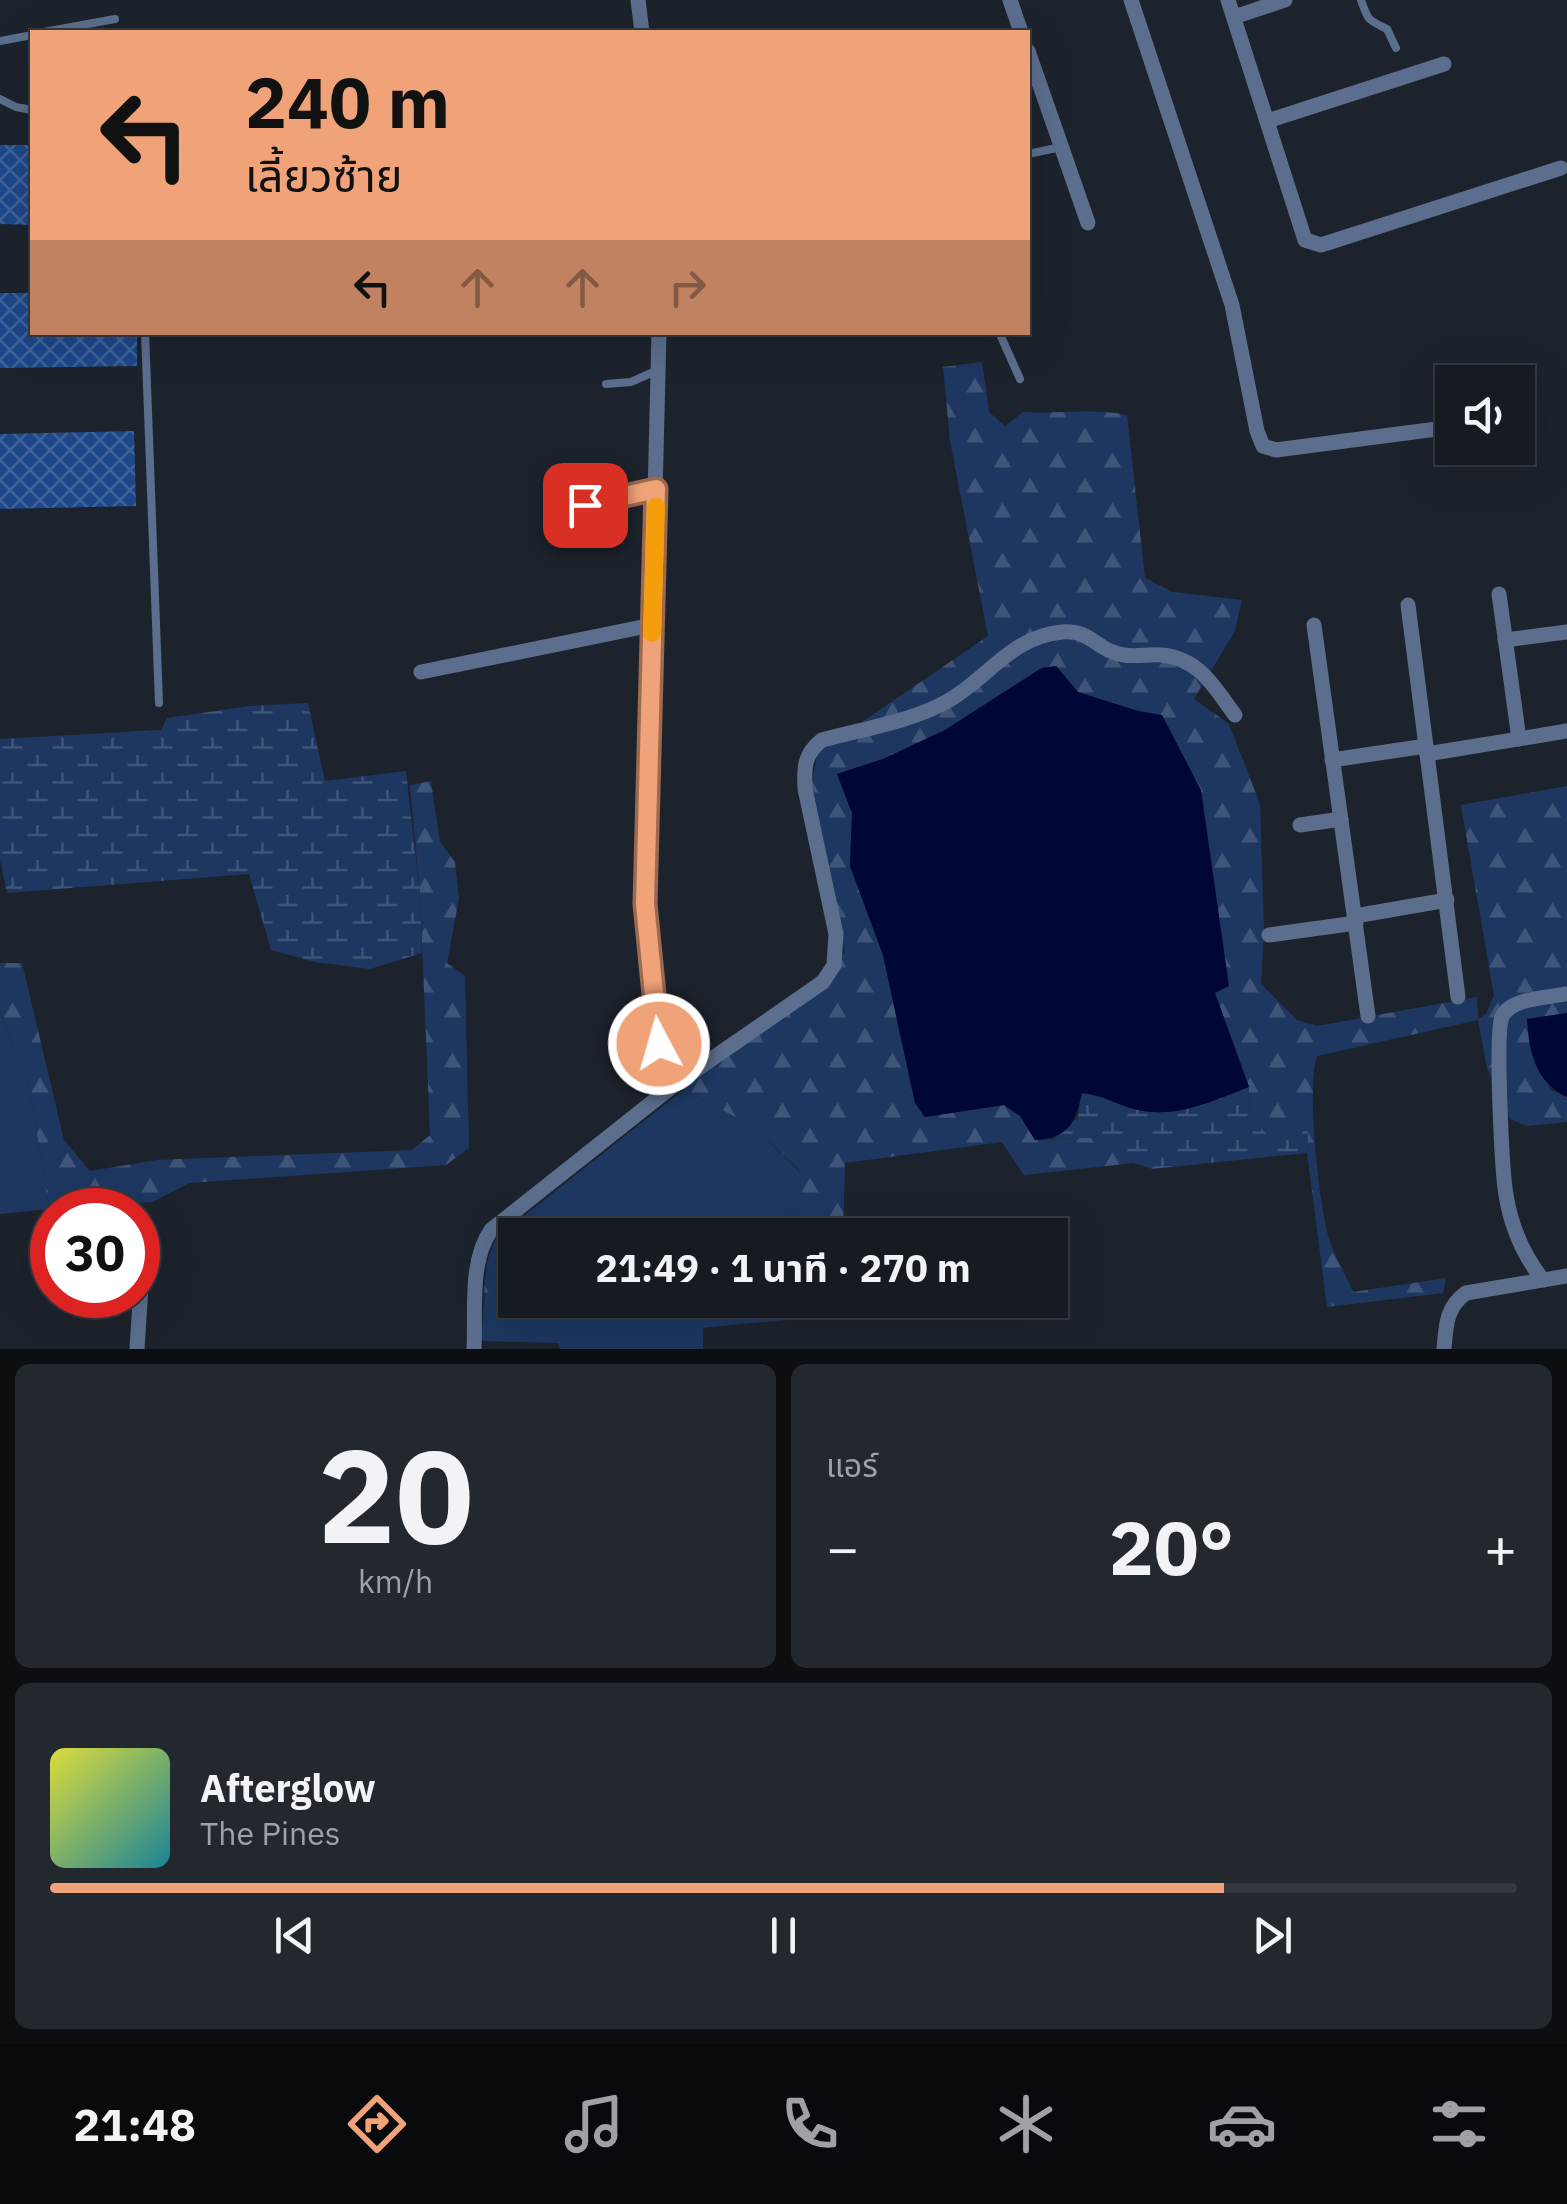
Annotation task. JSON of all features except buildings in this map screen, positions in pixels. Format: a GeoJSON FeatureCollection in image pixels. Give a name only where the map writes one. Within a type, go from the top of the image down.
{"type":"FeatureCollection","features":[{"type":"Feature","properties":{"kind":"street"},"geometry":{"type":"LineString","coordinates":[[638,0],[642,30]]}},
{"type":"Feature","properties":{"kind":"street"},"geometry":{"type":"LineString","coordinates":[[1010,0],[1020,30]]}},
{"type":"Feature","properties":{"kind":"street"},"geometry":{"type":"LineString","coordinates":[[1131,0],[1232,305],[1263,446],[1276,450],[1435,429]]}},
{"type":"Feature","properties":{"kind":"street"},"geometry":{"type":"LineString","coordinates":[[1228,0],[1305,240],[1313,245],[1560,168]]}},
{"type":"Feature","properties":{"kind":"street"},"geometry":{"type":"LineString","coordinates":[[1234,17],[1285,0]]}},
{"type":"Feature","properties":{"kind":"street"},"geometry":{"type":"LineString","coordinates":[[1030,57],[1088,223]]}},
{"type":"Feature","properties":{"kind":"street"},"geometry":{"type":"LineString","coordinates":[[1267,121],[1444,64]]}},
{"type":"Feature","properties":{"kind":"street"},"geometry":{"type":"LineString","coordinates":[[659,335],[645,904],[659,1044],[674,1085]]}},
{"type":"Feature","properties":{"kind":"street"},"geometry":{"type":"LineString","coordinates":[[1499,594],[1518,739]]}},
{"type":"Feature","properties":{"kind":"street"},"geometry":{"type":"LineString","coordinates":[[1408,606],[1458,997]]}},
{"type":"Feature","properties":{"kind":"street"},"geometry":{"type":"LineString","coordinates":[[421,672],[652,625]]}},
{"type":"Feature","properties":{"kind":"street"},"geometry":{"type":"LineString","coordinates":[[1314,625],[1368,1016]]}},
{"type":"Feature","properties":{"kind":"street"},"geometry":{"type":"LineString","coordinates":[[474,1349],[478,1260],[482,1242],[491,1230],[674,1085],[823,982],[834,966],[836,934],[805,789],[804,765],[809,749],[822,740],[929,710],[965,689],[1010,650],[1036,637],[1064,632],[1085,634],[1118,654],[1179,658],[1196,665],[1235,715]]}},
{"type":"Feature","properties":{"kind":"street"},"geometry":{"type":"LineString","coordinates":[[1505,640],[1567,632]]}},
{"type":"Feature","properties":{"kind":"street"},"geometry":{"type":"LineString","coordinates":[[1332,760],[1567,731]]}},
{"type":"Feature","properties":{"kind":"street"},"geometry":{"type":"LineString","coordinates":[[1300,825],[1341,819]]}},
{"type":"Feature","properties":{"kind":"street"},"geometry":{"type":"LineString","coordinates":[[1268,936],[1447,900]]}},
{"type":"Feature","properties":{"kind":"street"},"geometry":{"type":"LineString","coordinates":[[1543,1280],[1517,1234],[1506,1196],[1499,1052],[1502,1018],[1512,1005],[1565,994]]}},
{"type":"Feature","properties":{"kind":"street"},"geometry":{"type":"LineString","coordinates":[[1444,1349],[1447,1317],[1455,1301],[1466,1294],[1567,1276]]}},
{"type":"Feature","properties":{"kind":"street"},"geometry":{"type":"LineString","coordinates":[[137,1349],[139,1318]]}},
{"type":"Feature","properties":{"kind":"lane"},"geometry":{"type":"LineString","coordinates":[[1361,0],[1368,19],[1387,29],[1396,48]]}},
{"type":"Feature","properties":{"kind":"lane"},"geometry":{"type":"LineString","coordinates":[[54,30],[115,18]]}},
{"type":"Feature","properties":{"kind":"lane"},"geometry":{"type":"LineString","coordinates":[[0,41],[30,35]]}},
{"type":"Feature","properties":{"kind":"lane"},"geometry":{"type":"LineString","coordinates":[[0,99],[30,110]]}},
{"type":"Feature","properties":{"kind":"lane"},"geometry":{"type":"LineString","coordinates":[[1030,154],[1061,147]]}},
{"type":"Feature","properties":{"kind":"lane"},"geometry":{"type":"LineString","coordinates":[[145,335],[160,703]]}},
{"type":"Feature","properties":{"kind":"lane"},"geometry":{"type":"LineString","coordinates":[[1001,335],[1020,379]]}},
{"type":"Feature","properties":{"kind":"lane"},"geometry":{"type":"LineString","coordinates":[[606,384],[631,382],[658,370]]}},
{"type":"Feature","properties":{"kind":"lane"},"geometry":{"type":"LineString","coordinates":[[549,512],[656,489]]}},
{"type":"Feature","properties":{"kind":"green space"},"geometry":{"type":"Polygon","coordinates":[[[982,362],[989,412],[1005,426],[1023,412],[1127,415],[1145,578],[1173,592],[1242,600],[1235,631],[1194,699],[1229,724],[1260,804],[1264,930],[1261,984],[1297,1020],[1317,1026],[1477,997],[1478,1019],[1486,1014],[1494,996],[1461,805],[1567,786],[1567,1013],[1528,1019],[1550,1090],[1567,1097],[1567,1122],[1527,1126],[1510,1119],[1487,1068],[1478,1020],[1317,1056],[1313,1120],[1322,1203],[1330,1242],[1353,1292],[1446,1278],[1443,1293],[1327,1307],[1307,1153],[1308,1123],[1272,1139],[1248,1116],[1249,1087],[1215,993],[1162,715],[1078,692],[1056,667],[1041,668],[945,730],[883,759],[837,774],[852,813],[850,866],[883,955],[915,1103],[924,1117],[1004,1105],[1020,1116],[1035,1140],[1103,1137],[1134,1163],[1024,1175],[1002,1142],[845,1163],[843,1218],[787,1218],[792,1214],[800,1171],[753,1126],[683,1090],[845,952],[810,790],[818,752],[988,636],[950,441],[943,367],[982,362]]]}},
{"type":"Feature","properties":{"kind":"green space"},"geometry":{"type":"Polygon","coordinates":[[[308,703],[325,781],[406,771],[420,895],[422,953],[370,969],[315,962],[271,950],[249,874],[7,893],[0,860],[0,739],[161,730],[167,718],[250,706],[308,703]]]}},
{"type":"Feature","properties":{"kind":"green space"},"geometry":{"type":"Polygon","coordinates":[[[431,781],[440,842],[455,862],[459,898],[447,963],[465,976],[469,1148],[446,1165],[189,1183],[160,1198],[160,1188],[46,1188],[30,1090],[0,1010],[0,963],[22,963],[64,1140],[90,1171],[157,1160],[412,1150],[430,1135],[420,895],[410,785],[431,781]]]}},
{"type":"Feature","properties":{"kind":"green space"},"geometry":{"type":"Polygon","coordinates":[[[0,1010],[30,1090],[46,1188],[30,1188],[30,1211],[0,1214],[0,1010]]]}},
{"type":"Feature","properties":{"kind":"green space"},"geometry":{"type":"Polygon","coordinates":[[[1249,1087],[1248,1116],[1272,1139],[1308,1122],[1307,1153],[1152,1169],[1134,1163],[1103,1137],[1054,1139],[1078,1117],[1081,1093],[1134,1109],[1164,1112],[1207,1103],[1249,1087]]]}},
{"type":"Feature","properties":{"kind":"green space"},"geometry":{"type":"Polygon","coordinates":[[[683,1090],[753,1126],[800,1172],[792,1214],[787,1218],[521,1218],[683,1090]]]}},
{"type":"Feature","properties":{"kind":"green space"},"geometry":{"type":"Polygon","coordinates":[[[496,1238],[498,1318],[733,1318],[732,1325],[703,1328],[703,1349],[560,1349],[558,1343],[481,1341],[487,1261],[496,1238]]]}},
{"type":"Feature","properties":{"kind":"green space"},"geometry":{"type":"Polygon","coordinates":[[[498,1241],[498,1294],[484,1294],[487,1268],[498,1241]]]}},
{"type":"Feature","properties":{"kind":"green space"},"geometry":{"type":"Polygon","coordinates":[[[733,1318],[810,1318],[732,1325],[733,1318]]]}},
{"type":"Feature","properties":{"kind":"shaded area"},"geometry":{"type":"Polygon","coordinates":[[[1056,666],[1078,692],[1162,715],[1201,790],[1229,986],[1215,993],[1249,1087],[1207,1103],[1164,1112],[1134,1109],[1082,1093],[1069,1127],[1056,1136],[1035,1140],[1020,1116],[1004,1105],[925,1117],[915,1103],[883,955],[850,866],[852,813],[837,774],[883,759],[945,730],[1042,668],[1056,666]]]}},
{"type":"Feature","properties":{"kind":"shaded area"},"geometry":{"type":"Polygon","coordinates":[[[1567,1013],[1567,1097],[1548,1083],[1536,1065],[1527,1019],[1567,1013]]]}},
{"type":"Feature","properties":{"kind":"slow traffic"},"geometry":{"type":"LineString","coordinates":[[652,633],[656,507]]}},
{"type":"Feature","properties":{"kind":"route"},"geometry":{"type":"LineString","coordinates":[[585,505],[656,489],[645,904],[659,1044]]}}]}
